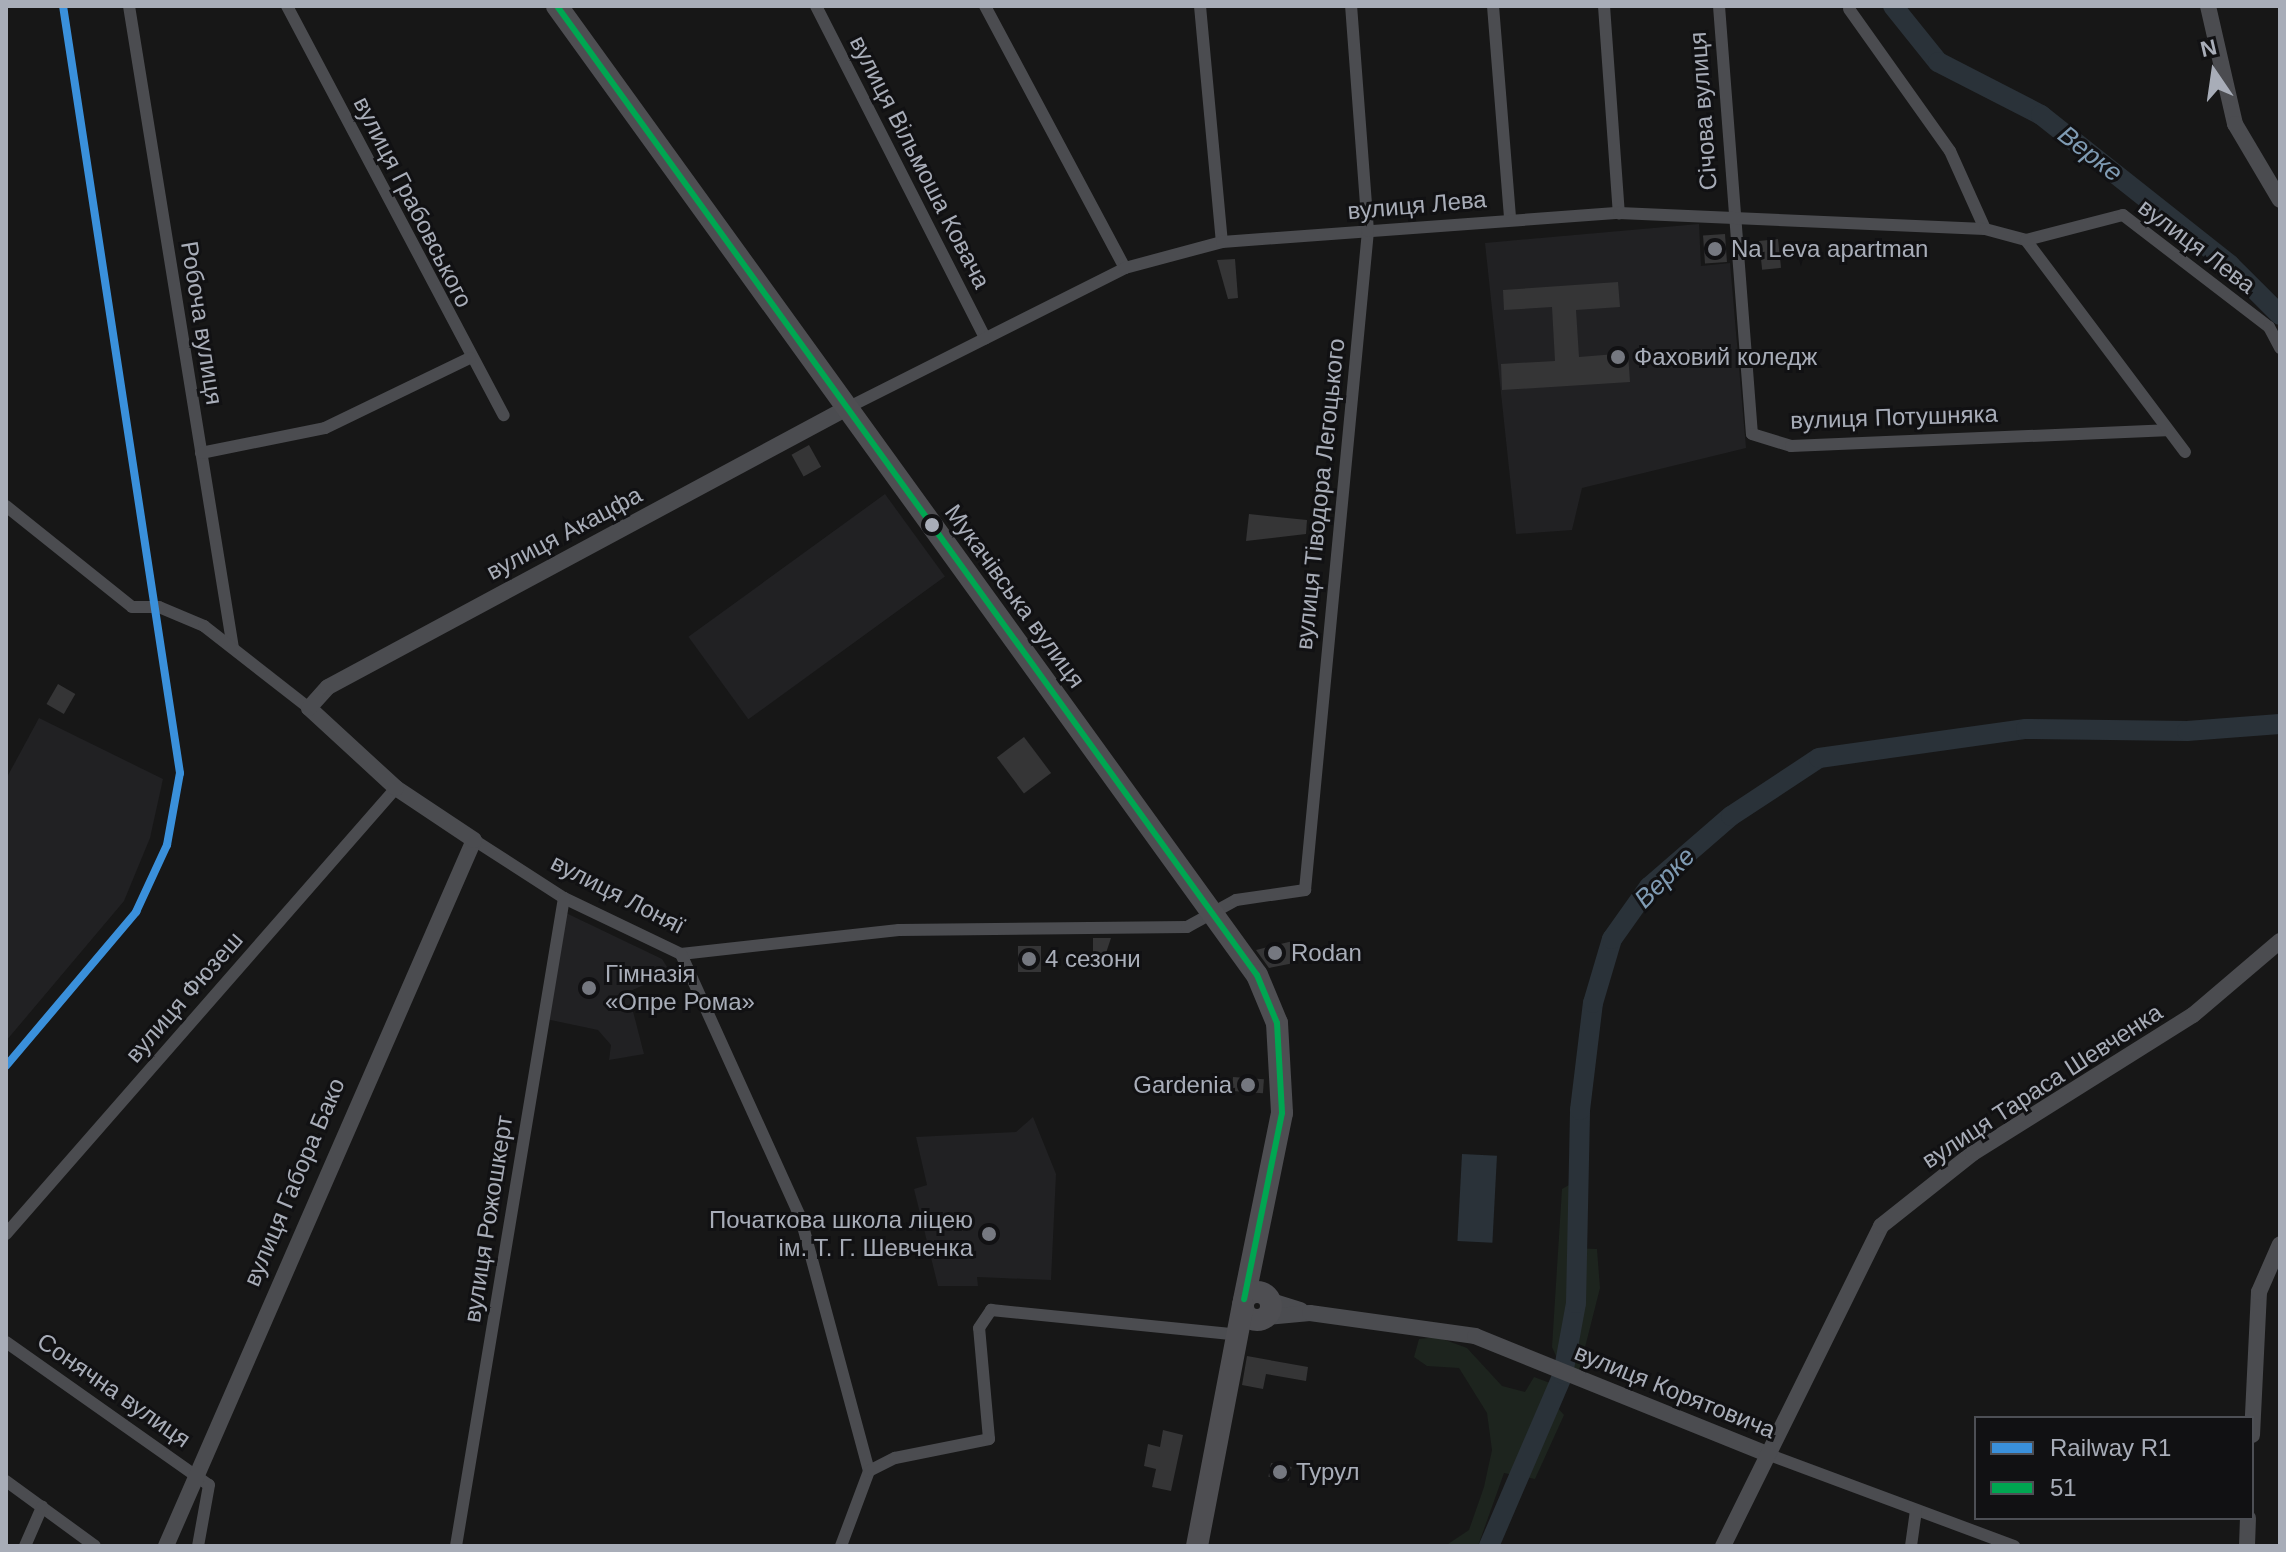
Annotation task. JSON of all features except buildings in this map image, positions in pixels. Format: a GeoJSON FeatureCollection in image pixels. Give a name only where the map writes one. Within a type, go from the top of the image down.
{"type":"FeatureCollection","features":[{"type":"Feature","properties":{"kind":"highway","name":"Мукачівська вулиця"},"geometry":{"type":"LineString","coordinates":[[557,6],[1215,916],[1269,998],[1281,1048],[1282,1113],[1252,1267],[1251,1318]]}},
{"type":"Feature","properties":{"kind":"highway"},"geometry":{"type":"LineString","coordinates":[[1197,1546],[1251,1318]]}},
{"type":"Feature","properties":{"kind":"street","name":"Робоча вулиця"},"geometry":{"type":"LineString","coordinates":[[129,6],[233,648]]}},
{"type":"Feature","properties":{"kind":"street","name":"вулиця Грабовського"},"geometry":{"type":"LineString","coordinates":[[287,6],[470,358],[504,415]]}},
{"type":"Feature","properties":{"kind":"street","name":"вулиця Вільмоша Ковача"},"geometry":{"type":"LineString","coordinates":[[816,6],[985,338]]}},
{"type":"Feature","properties":{"kind":"street"},"geometry":{"type":"LineString","coordinates":[[985,6],[1125,268]]}},
{"type":"Feature","properties":{"kind":"street"},"geometry":{"type":"LineString","coordinates":[[1200,6],[1222,242]]}},
{"type":"Feature","properties":{"kind":"street","name":"вулиця Тіводора Легоцького"},"geometry":{"type":"LineString","coordinates":[[1215,916],[1236,900],[1305,890],[1368,231],[1351,6]]}},
{"type":"Feature","properties":{"kind":"street"},"geometry":{"type":"LineString","coordinates":[[1493,6],[1510,219]]}},
{"type":"Feature","properties":{"kind":"street"},"geometry":{"type":"LineString","coordinates":[[1604,6],[1619,213]]}},
{"type":"Feature","properties":{"kind":"street","name":"Січова вулиця"},"geometry":{"type":"LineString","coordinates":[[1719,6],[1732,213]]}},
{"type":"Feature","properties":{"kind":"street"},"geometry":{"type":"LineString","coordinates":[[2208,6],[2235,124],[2280,200]]}},
{"type":"Feature","properties":{"kind":"street"},"geometry":{"type":"LineString","coordinates":[[1849,9],[1950,151],[1985,229]]}},
{"type":"Feature","properties":{"kind":"street","name":"вулиця Лева"},"geometry":{"type":"LineString","coordinates":[[847,408],[1125,268],[1222,242],[1619,213],[1732,213],[1985,229],[2026,240],[2123,215],[2269,327],[2280,348]]}},
{"type":"Feature","properties":{"kind":"street","name":"вулиця Потушняка"},"geometry":{"type":"LineString","coordinates":[[1732,213],[1747,422],[1760,440],[1791,446],[2166,430]]}},
{"type":"Feature","properties":{"kind":"street"},"geometry":{"type":"LineString","coordinates":[[2026,240],[2185,452]]}},
{"type":"Feature","properties":{"kind":"street"},"geometry":{"type":"LineString","coordinates":[[201,453],[325,428],[470,358]]}},
{"type":"Feature","properties":{"kind":"street","name":"вулиця Акацфа"},"geometry":{"type":"LineString","coordinates":[[309,708],[328,687],[847,408]]}},
{"type":"Feature","properties":{"kind":"street","name":"вулиця Лоняї"},"geometry":{"type":"LineString","coordinates":[[6,506],[132,607],[159,607],[233,648],[309,708],[396,788],[474,840],[564,898],[681,954],[899,930],[1187,927],[1215,916]]}},
{"type":"Feature","properties":{"kind":"street","name":"вулиця Фюзеш"},"geometry":{"type":"LineString","coordinates":[[6,1234],[396,788]]}},
{"type":"Feature","properties":{"kind":"street","name":"вулиця Габора Бако"},"geometry":{"type":"LineString","coordinates":[[166,1546],[474,840]]}},
{"type":"Feature","properties":{"kind":"street","name":"вулиця Рожошкерт"},"geometry":{"type":"LineString","coordinates":[[456,1546],[564,898]]}},
{"type":"Feature","properties":{"kind":"street","name":"вулиця Тараса Шевченка"},"geometry":{"type":"LineString","coordinates":[[1723,1546],[1764,1453],[1881,1226],[1973,1153],[2193,1015],[2280,941]]}},
{"type":"Feature","properties":{"kind":"street"},"geometry":{"type":"LineString","coordinates":[[681,954],[801,1219],[869,1471],[841,1546]]}},
{"type":"Feature","properties":{"kind":"street"},"geometry":{"type":"LineString","coordinates":[[2253,1416],[2259,1292],[2280,1244]]}},
{"type":"Feature","properties":{"kind":"street"},"geometry":{"type":"LineString","coordinates":[[869,1471],[895,1458],[989,1439],[979,1328],[991,1310],[1251,1318]]}},
{"type":"Feature","properties":{"kind":"street","name":"вулиця Корятовича"},"geometry":{"type":"LineString","coordinates":[[1251,1318],[1310,1313],[1475,1336],[1764,1453],[2014,1546]]}},
{"type":"Feature","properties":{"kind":"street","name":"Сонячна вулиця"},"geometry":{"type":"LineString","coordinates":[[6,1342],[197,1475]]}},
{"type":"Feature","properties":{"kind":"street"},"geometry":{"type":"LineString","coordinates":[[197,1475],[209,1485],[209,1502],[198,1546]]}},
{"type":"Feature","properties":{"kind":"street"},"geometry":{"type":"LineString","coordinates":[[6,1481],[95,1546]]}},
{"type":"Feature","properties":{"kind":"street"},"geometry":{"type":"LineString","coordinates":[[25,1546],[42,1507]]}},
{"type":"Feature","properties":{"kind":"street"},"geometry":{"type":"LineString","coordinates":[[1911,1546],[1916,1510]]}},
{"type":"Feature","properties":{"kind":"street"},"geometry":{"type":"LineString","coordinates":[[2247,1546],[2248,1520]]}},
{"type":"Feature","properties":{"kind":"shaded area","name":"Фаховий коледж"},"geometry":{"type":"Polygon","coordinates":[[[1699,224],[1701,266],[1730,263],[1746,448],[1582,488],[1572,530],[1516,534],[1485,243],[1699,224]]]}},
{"type":"Feature","properties":{"kind":"shaded area"},"geometry":{"type":"Polygon","coordinates":[[[885,494],[945,577],[748,719],[688,637],[885,494]]]}},
{"type":"Feature","properties":{"kind":"shaded area"},"geometry":{"type":"Polygon","coordinates":[[[39,718],[163,779],[150,838],[124,901],[6,1041],[6,779],[39,718]]]}},
{"type":"Feature","properties":{"kind":"shaded area","name":"Гімназія «Опре Рома»"},"geometry":{"type":"Polygon","coordinates":[[[566,913],[662,959],[671,973],[628,992],[644,1054],[609,1060],[611,1045],[598,1030],[546,1019],[566,913]]]}},
{"type":"Feature","properties":{"kind":"shaded area","name":"Початкова школа ліцею ім. Т. Г. Шевченка"},"geometry":{"type":"Polygon","coordinates":[[[1033,1117],[1056,1174],[1051,1280],[977,1277],[978,1286],[938,1286],[914,1189],[927,1185],[916,1137],[1016,1132],[1033,1117]]]}},
{"type":"Feature","properties":{"kind":"shaded area"},"geometry":{"type":"Polygon","coordinates":[[[1462,1154],[1497,1156],[1492,1243],[1457,1241],[1462,1154]]]}},
{"type":"Feature","properties":{"kind":"shaded area"},"geometry":{"type":"Polygon","coordinates":[[[1569,1185],[1573,1248],[1597,1249],[1600,1288],[1579,1371],[1559,1363],[1552,1347],[1562,1189],[1569,1185]]]}},
{"type":"Feature","properties":{"kind":"shaded area"},"geometry":{"type":"Polygon","coordinates":[[[1437,1337],[1467,1348],[1502,1386],[1525,1392],[1534,1377],[1550,1383],[1550,1399],[1564,1415],[1535,1479],[1504,1473],[1478,1546],[1445,1546],[1469,1530],[1484,1487],[1492,1450],[1487,1413],[1459,1368],[1427,1366],[1414,1357],[1419,1339],[1437,1337]]]}},
{"type":"Feature","properties":{"kind":"waterway","name":"Верке"},"geometry":{"type":"LineString","coordinates":[[1893,6],[1938,62],[2041,115],[2230,265],[2280,315]]}},
{"type":"Feature","properties":{"kind":"waterway","name":"Верке"},"geometry":{"type":"LineString","coordinates":[[1489,1546],[1563,1374],[1576,1303],[1580,1110],[1593,1003],[1612,939],[1649,887],[1731,816],[1819,758],[2026,729],[2187,731],[2280,724]]}},
{"type":"Feature","properties":{"kind":"rail line","name":"R1"},"geometry":{"type":"LineString","coordinates":[[6,1066],[136,912],[167,845],[180,773],[63,6]]}},
{"type":"Feature","properties":{"kind":"transit line","name":"51"},"geometry":{"type":"LineString","coordinates":[[557,6],[1257,975],[1277,1023],[1282,1113],[1244,1299]]}},
{"type":"Feature","properties":{"kind":"place","name":"Na Leva apartman"},"geometry":{"type":"Point","coordinates":[1715,249]}},
{"type":"Feature","properties":{"kind":"place","name":"Фаховий коледж"},"geometry":{"type":"Point","coordinates":[1618,357]}},
{"type":"Feature","properties":{"kind":"place","name":"Rodan"},"geometry":{"type":"Point","coordinates":[1275,953]}},
{"type":"Feature","properties":{"kind":"place","name":"4 сезони"},"geometry":{"type":"Point","coordinates":[1029,959]}},
{"type":"Feature","properties":{"kind":"place","name":"Гімназія «Опре Рома»"},"geometry":{"type":"Point","coordinates":[589,988]}},
{"type":"Feature","properties":{"kind":"place","name":"Gardenia"},"geometry":{"type":"Point","coordinates":[1248,1085]}},
{"type":"Feature","properties":{"kind":"place","name":"Початкова школа ліцею ім. Т. Г. Шевченка"},"geometry":{"type":"Point","coordinates":[989,1234]}},
{"type":"Feature","properties":{"kind":"place","name":"Турул"},"geometry":{"type":"Point","coordinates":[1280,1472]}}]}
